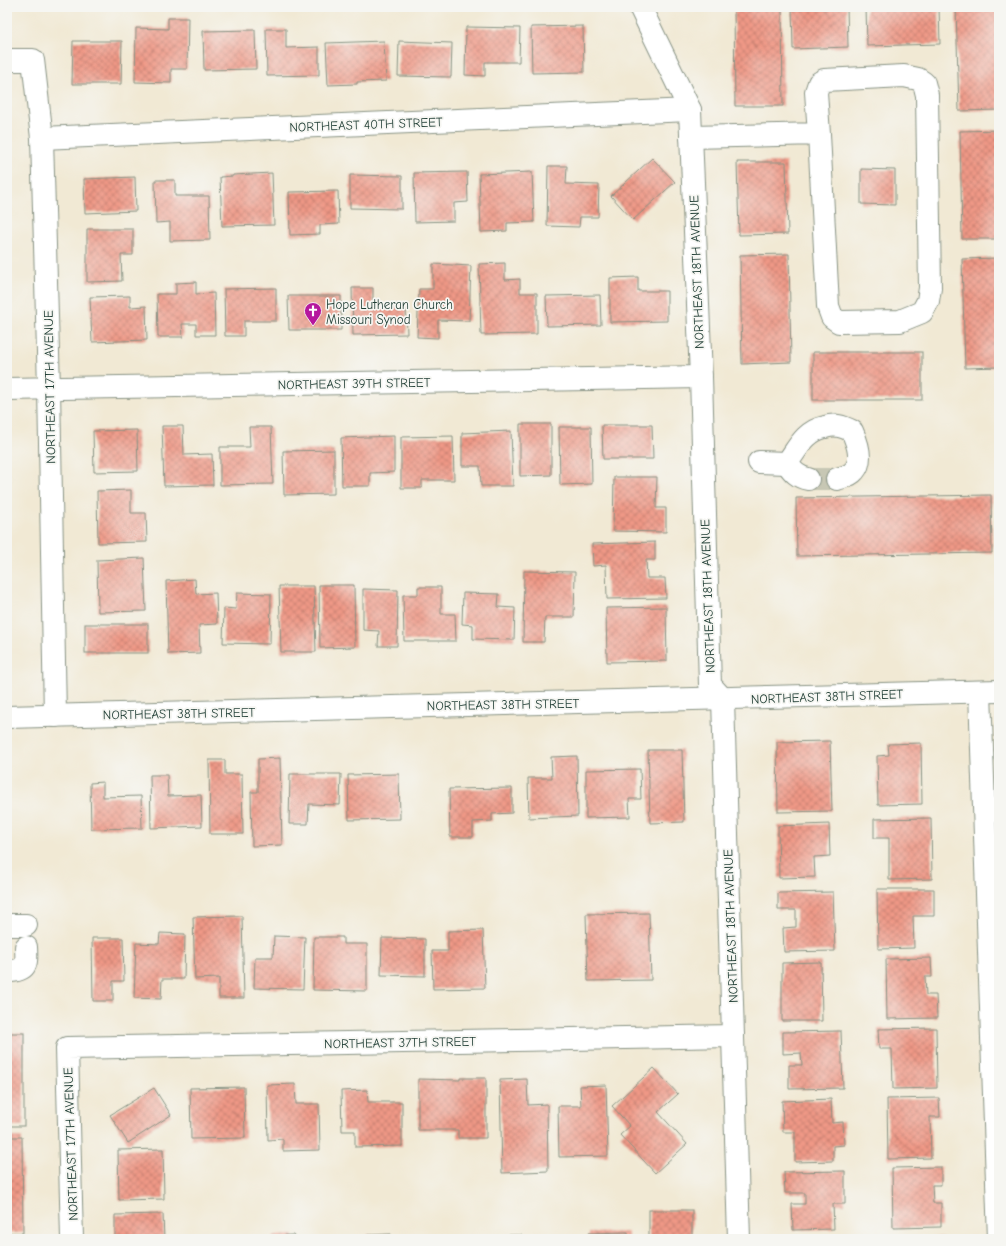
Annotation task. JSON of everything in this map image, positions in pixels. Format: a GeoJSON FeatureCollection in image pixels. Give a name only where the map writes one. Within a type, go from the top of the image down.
{"type":"FeatureCollection","features":[{"type":"Feature","properties":{"kind":"street","name":"NORTHEAST 18TH AVENUE"},"geometry":{"type":"LineString","coordinates":[[640,7],[690,110],[701,378],[710,685],[723,699],[739,1239]]}},
{"type":"Feature","properties":{"kind":"street","name":"NORTHEAST 17TH AVENUE"},"geometry":{"type":"LineString","coordinates":[[7,60],[33,60],[42,138],[56,716]]}},
{"type":"Feature","properties":{"kind":"street"},"geometry":{"type":"LineString","coordinates":[[904,76],[918,79],[924,83],[926,95],[930,288],[928,301],[922,312],[900,321],[839,322],[832,317],[828,306],[819,134],[816,92],[819,83],[824,80],[904,76]]}},
{"type":"Feature","properties":{"kind":"street","name":"NORTHEAST 40TH STREET"},"geometry":{"type":"LineString","coordinates":[[42,138],[690,110]]}},
{"type":"Feature","properties":{"kind":"street"},"geometry":{"type":"LineString","coordinates":[[691,137],[819,134]]}},
{"type":"Feature","properties":{"kind":"street","name":"NORTHEAST 39TH STREET"},"geometry":{"type":"LineString","coordinates":[[7,389],[701,378]]}},
{"type":"Feature","properties":{"kind":"street"},"geometry":{"type":"LineString","coordinates":[[787,463],[804,439],[811,432],[819,428],[842,426],[852,431],[858,450],[859,460],[857,468],[854,472],[846,477],[837,479]]}},
{"type":"Feature","properties":{"kind":"street"},"geometry":{"type":"LineString","coordinates":[[759,462],[787,463]]}},
{"type":"Feature","properties":{"kind":"street"},"geometry":{"type":"LineString","coordinates":[[787,463],[794,473],[808,479]]}},
{"type":"Feature","properties":{"kind":"street"},"geometry":{"type":"LineString","coordinates":[[990,691],[999,1239]]}},
{"type":"Feature","properties":{"kind":"street","name":"NORTHEAST 38TH STREET"},"geometry":{"type":"LineString","coordinates":[[7,717],[990,691]]}},
{"type":"Feature","properties":{"kind":"street"},"geometry":{"type":"LineString","coordinates":[[7,971],[18,971],[24,967],[27,962],[26,947]]}},
{"type":"Feature","properties":{"kind":"street","name":"NORTHEAST 37TH STREET"},"geometry":{"type":"LineString","coordinates":[[67,1048],[733,1036]]}},
{"type":"Feature","properties":{"kind":"street","name":"NORTHEAST 17TH AVENUE"},"geometry":{"type":"LineString","coordinates":[[67,1048],[72,1239]]}},
{"type":"Feature","properties":{"kind":"building"},"geometry":{"type":"Polygon","coordinates":[[[734,7],[782,7],[783,106],[735,106],[734,7]]]}},
{"type":"Feature","properties":{"kind":"building"},"geometry":{"type":"Polygon","coordinates":[[[792,7],[847,7],[848,47],[793,49],[792,7]]]}},
{"type":"Feature","properties":{"kind":"building"},"geometry":{"type":"Polygon","coordinates":[[[866,7],[939,7],[940,44],[867,46],[866,7]]]}},
{"type":"Feature","properties":{"kind":"building"},"geometry":{"type":"Polygon","coordinates":[[[956,7],[999,7],[999,110],[959,111],[956,7]]]}},
{"type":"Feature","properties":{"kind":"building"},"geometry":{"type":"Polygon","coordinates":[[[168,18],[188,18],[187,69],[171,69],[171,83],[135,82],[136,28],[168,29],[168,18]]]}},
{"type":"Feature","properties":{"kind":"building"},"geometry":{"type":"Polygon","coordinates":[[[583,26],[584,72],[532,73],[531,27],[583,26]]]}},
{"type":"Feature","properties":{"kind":"building"},"geometry":{"type":"Polygon","coordinates":[[[466,27],[520,28],[519,62],[485,62],[485,76],[465,75],[466,27]]]}},
{"type":"Feature","properties":{"kind":"building"},"geometry":{"type":"Polygon","coordinates":[[[266,29],[286,29],[286,48],[319,47],[319,75],[267,76],[266,29]]]}},
{"type":"Feature","properties":{"kind":"building"},"geometry":{"type":"Polygon","coordinates":[[[255,30],[256,69],[204,70],[203,31],[255,30]]]}},
{"type":"Feature","properties":{"kind":"building"},"geometry":{"type":"Polygon","coordinates":[[[73,41],[122,41],[121,84],[72,84],[73,41]]]}},
{"type":"Feature","properties":{"kind":"building"},"geometry":{"type":"Polygon","coordinates":[[[384,41],[386,81],[328,85],[326,43],[384,41]]]}},
{"type":"Feature","properties":{"kind":"building"},"geometry":{"type":"Polygon","coordinates":[[[399,41],[452,43],[451,77],[398,76],[399,41]]]}},
{"type":"Feature","properties":{"kind":"building"},"geometry":{"type":"Polygon","coordinates":[[[999,130],[999,239],[962,239],[960,131],[999,130]]]}},
{"type":"Feature","properties":{"kind":"building"},"geometry":{"type":"Polygon","coordinates":[[[652,158],[675,182],[633,220],[611,196],[652,158]]]}},
{"type":"Feature","properties":{"kind":"building"},"geometry":{"type":"Polygon","coordinates":[[[737,162],[786,162],[788,234],[739,235],[737,162]]]}},
{"type":"Feature","properties":{"kind":"building"},"geometry":{"type":"Polygon","coordinates":[[[548,166],[567,166],[566,184],[599,185],[598,217],[580,217],[579,227],[547,226],[548,166]]]}},
{"type":"Feature","properties":{"kind":"building"},"geometry":{"type":"Polygon","coordinates":[[[861,169],[895,170],[895,205],[861,204],[861,169]]]}},
{"type":"Feature","properties":{"kind":"building"},"geometry":{"type":"Polygon","coordinates":[[[467,172],[468,202],[454,203],[454,221],[415,222],[414,173],[467,172]]]}},
{"type":"Feature","properties":{"kind":"building"},"geometry":{"type":"Polygon","coordinates":[[[532,172],[534,222],[507,223],[507,231],[481,232],[479,174],[532,172]]]}},
{"type":"Feature","properties":{"kind":"building"},"geometry":{"type":"Polygon","coordinates":[[[272,173],[274,225],[222,226],[220,177],[272,173]]]}},
{"type":"Feature","properties":{"kind":"building"},"geometry":{"type":"Polygon","coordinates":[[[350,175],[402,176],[402,209],[350,208],[350,175]]]}},
{"type":"Feature","properties":{"kind":"building"},"geometry":{"type":"Polygon","coordinates":[[[135,177],[136,211],[85,213],[84,179],[135,177]]]}},
{"type":"Feature","properties":{"kind":"building"},"geometry":{"type":"Polygon","coordinates":[[[155,180],[175,180],[175,196],[209,196],[210,240],[170,241],[170,222],[156,223],[155,180]]]}},
{"type":"Feature","properties":{"kind":"building"},"geometry":{"type":"Polygon","coordinates":[[[338,191],[339,224],[320,225],[320,234],[290,235],[289,192],[338,191]]]}},
{"type":"Feature","properties":{"kind":"building"},"geometry":{"type":"Polygon","coordinates":[[[87,229],[133,229],[133,255],[121,255],[122,281],[87,282],[87,229]]]}},
{"type":"Feature","properties":{"kind":"building"},"geometry":{"type":"Polygon","coordinates":[[[789,254],[791,362],[742,364],[740,255],[789,254]]]}},
{"type":"Feature","properties":{"kind":"building"},"geometry":{"type":"Polygon","coordinates":[[[999,258],[999,367],[965,368],[962,259],[999,258]]]}},
{"type":"Feature","properties":{"kind":"building"},"geometry":{"type":"Polygon","coordinates":[[[505,263],[505,280],[520,279],[520,293],[537,293],[537,334],[481,335],[479,264],[505,263]]]}},
{"type":"Feature","properties":{"kind":"building"},"geometry":{"type":"Polygon","coordinates":[[[433,264],[471,266],[469,321],[438,320],[438,338],[417,337],[419,289],[433,289],[433,264]]]}},
{"type":"Feature","properties":{"kind":"building"},"geometry":{"type":"Polygon","coordinates":[[[638,277],[638,291],[667,291],[667,321],[610,322],[610,278],[638,277]]]}},
{"type":"Feature","properties":{"kind":"building"},"geometry":{"type":"Polygon","coordinates":[[[196,282],[196,294],[214,293],[215,335],[196,335],[196,324],[182,324],[183,337],[158,337],[157,294],[176,294],[176,283],[196,282]]]}},
{"type":"Feature","properties":{"kind":"building"},"geometry":{"type":"Polygon","coordinates":[[[276,288],[276,321],[244,321],[244,336],[225,336],[224,289],[276,288]]]}},
{"type":"Feature","properties":{"kind":"building"},"geometry":{"type":"Polygon","coordinates":[[[352,288],[373,288],[373,307],[406,306],[407,334],[353,335],[352,288]]]}},
{"type":"Feature","properties":{"kind":"building"},"geometry":{"type":"Polygon","coordinates":[[[600,295],[601,325],[547,326],[546,296],[600,295]]]}},
{"type":"Feature","properties":{"kind":"building"},"geometry":{"type":"Polygon","coordinates":[[[130,296],[130,307],[146,306],[147,340],[92,342],[90,297],[130,296]]]}},
{"type":"Feature","properties":{"kind":"building"},"geometry":{"type":"Polygon","coordinates":[[[288,296],[341,296],[341,330],[289,330],[288,296]]]}},
{"type":"Feature","properties":{"kind":"building"},"geometry":{"type":"Polygon","coordinates":[[[813,352],[922,352],[922,400],[813,400],[813,352]]]}},
{"type":"Feature","properties":{"kind":"building"},"geometry":{"type":"Polygon","coordinates":[[[520,424],[551,424],[551,475],[520,476],[520,424]]]}},
{"type":"Feature","properties":{"kind":"building"},"geometry":{"type":"Polygon","coordinates":[[[602,425],[652,425],[653,459],[603,459],[602,425]]]}},
{"type":"Feature","properties":{"kind":"building"},"geometry":{"type":"Polygon","coordinates":[[[162,426],[183,426],[184,455],[212,454],[213,485],[164,486],[162,426]]]}},
{"type":"Feature","properties":{"kind":"building"},"geometry":{"type":"Polygon","coordinates":[[[249,427],[271,427],[273,484],[220,485],[220,447],[250,447],[249,427]]]}},
{"type":"Feature","properties":{"kind":"building"},"geometry":{"type":"Polygon","coordinates":[[[559,427],[591,427],[592,484],[560,485],[559,427]]]}},
{"type":"Feature","properties":{"kind":"building"},"geometry":{"type":"Polygon","coordinates":[[[137,430],[138,471],[94,472],[93,431],[137,430]]]}},
{"type":"Feature","properties":{"kind":"building"},"geometry":{"type":"Polygon","coordinates":[[[511,431],[513,486],[481,486],[480,466],[462,466],[462,433],[511,431]]]}},
{"type":"Feature","properties":{"kind":"building"},"geometry":{"type":"Polygon","coordinates":[[[394,436],[394,472],[370,473],[370,486],[342,486],[341,438],[394,436]]]}},
{"type":"Feature","properties":{"kind":"building"},"geometry":{"type":"Polygon","coordinates":[[[453,436],[454,480],[422,480],[422,488],[401,488],[401,437],[453,436]]]}},
{"type":"Feature","properties":{"kind":"building"},"geometry":{"type":"Polygon","coordinates":[[[334,450],[334,494],[284,495],[283,451],[334,450]]]}},
{"type":"Feature","properties":{"kind":"building"},"geometry":{"type":"Polygon","coordinates":[[[614,477],[657,477],[656,508],[666,508],[666,532],[613,531],[614,477]]]}},
{"type":"Feature","properties":{"kind":"building"},"geometry":{"type":"Polygon","coordinates":[[[131,490],[131,513],[146,513],[147,542],[98,543],[97,491],[131,490]]]}},
{"type":"Feature","properties":{"kind":"building"},"geometry":{"type":"Polygon","coordinates":[[[991,495],[992,553],[797,556],[796,498],[991,495]]]}},
{"type":"Feature","properties":{"kind":"building"},"geometry":{"type":"Polygon","coordinates":[[[655,542],[655,560],[646,560],[647,578],[665,578],[666,598],[607,599],[606,565],[593,566],[592,544],[655,542]]]}},
{"type":"Feature","properties":{"kind":"building"},"geometry":{"type":"Polygon","coordinates":[[[144,558],[146,611],[98,612],[97,560],[144,558]]]}},
{"type":"Feature","properties":{"kind":"building"},"geometry":{"type":"Polygon","coordinates":[[[524,571],[575,572],[574,617],[545,617],[544,642],[523,642],[524,571]]]}},
{"type":"Feature","properties":{"kind":"building"},"geometry":{"type":"Polygon","coordinates":[[[195,579],[196,594],[216,593],[217,624],[199,625],[200,653],[168,654],[166,581],[195,579]]]}},
{"type":"Feature","properties":{"kind":"building"},"geometry":{"type":"Polygon","coordinates":[[[319,585],[354,585],[355,647],[320,648],[319,585]]]}},
{"type":"Feature","properties":{"kind":"building"},"geometry":{"type":"Polygon","coordinates":[[[279,586],[314,586],[316,652],[281,652],[279,586]]]}},
{"type":"Feature","properties":{"kind":"building"},"geometry":{"type":"Polygon","coordinates":[[[418,587],[441,587],[441,614],[455,614],[456,641],[404,641],[403,595],[418,595],[418,587]]]}},
{"type":"Feature","properties":{"kind":"building"},"geometry":{"type":"Polygon","coordinates":[[[363,589],[398,590],[397,646],[378,646],[379,631],[363,630],[363,589]]]}},
{"type":"Feature","properties":{"kind":"building"},"geometry":{"type":"Polygon","coordinates":[[[237,593],[271,594],[270,644],[223,643],[224,608],[236,609],[237,593]]]}},
{"type":"Feature","properties":{"kind":"building"},"geometry":{"type":"Polygon","coordinates":[[[463,593],[499,594],[498,607],[515,608],[514,640],[473,639],[473,625],[462,624],[463,593]]]}},
{"type":"Feature","properties":{"kind":"building"},"geometry":{"type":"Polygon","coordinates":[[[666,607],[667,661],[607,662],[606,608],[666,607]]]}},
{"type":"Feature","properties":{"kind":"building"},"geometry":{"type":"Polygon","coordinates":[[[85,624],[148,624],[148,653],[85,653],[85,624]]]}},
{"type":"Feature","properties":{"kind":"building"},"geometry":{"type":"Polygon","coordinates":[[[830,741],[832,811],[778,812],[777,742],[830,741]]]}},
{"type":"Feature","properties":{"kind":"building"},"geometry":{"type":"Polygon","coordinates":[[[921,743],[922,804],[878,805],[877,756],[889,755],[888,744],[921,743]]]}},
{"type":"Feature","properties":{"kind":"building"},"geometry":{"type":"Polygon","coordinates":[[[648,750],[682,750],[684,822],[650,823],[648,750]]]}},
{"type":"Feature","properties":{"kind":"building"},"geometry":{"type":"Polygon","coordinates":[[[577,756],[578,816],[529,818],[528,778],[552,778],[551,757],[577,756]]]}},
{"type":"Feature","properties":{"kind":"building"},"geometry":{"type":"Polygon","coordinates":[[[280,758],[282,845],[252,846],[251,792],[258,792],[258,759],[280,758]]]}},
{"type":"Feature","properties":{"kind":"building"},"geometry":{"type":"Polygon","coordinates":[[[209,760],[225,760],[225,774],[242,774],[243,834],[210,834],[209,760]]]}},
{"type":"Feature","properties":{"kind":"building"},"geometry":{"type":"Polygon","coordinates":[[[640,769],[641,799],[629,799],[630,817],[586,818],[586,770],[640,769]]]}},
{"type":"Feature","properties":{"kind":"building"},"geometry":{"type":"Polygon","coordinates":[[[290,774],[341,774],[340,805],[309,804],[308,824],[289,824],[290,774]]]}},
{"type":"Feature","properties":{"kind":"building"},"geometry":{"type":"Polygon","coordinates":[[[399,774],[400,819],[349,820],[348,775],[399,774]]]}},
{"type":"Feature","properties":{"kind":"building"},"geometry":{"type":"Polygon","coordinates":[[[150,775],[167,775],[168,796],[201,795],[202,826],[151,828],[150,775]]]}},
{"type":"Feature","properties":{"kind":"building"},"geometry":{"type":"Polygon","coordinates":[[[103,782],[103,797],[141,796],[142,828],[91,829],[90,783],[103,782]]]}},
{"type":"Feature","properties":{"kind":"building"},"geometry":{"type":"Polygon","coordinates":[[[512,788],[512,813],[492,814],[492,821],[473,822],[473,837],[450,837],[449,789],[512,788]]]}},
{"type":"Feature","properties":{"kind":"building"},"geometry":{"type":"Polygon","coordinates":[[[931,818],[932,879],[889,880],[889,838],[874,838],[874,819],[931,818]]]}},
{"type":"Feature","properties":{"kind":"building"},"geometry":{"type":"Polygon","coordinates":[[[829,824],[830,856],[814,857],[815,877],[779,878],[778,826],[829,824]]]}},
{"type":"Feature","properties":{"kind":"building"},"geometry":{"type":"Polygon","coordinates":[[[8,825],[9,869],[7,869],[8,825]]]}},
{"type":"Feature","properties":{"kind":"building"},"geometry":{"type":"Polygon","coordinates":[[[877,889],[934,889],[934,916],[913,916],[914,948],[878,949],[877,889]]]}},
{"type":"Feature","properties":{"kind":"building"},"geometry":{"type":"Polygon","coordinates":[[[833,892],[835,951],[784,952],[783,928],[796,927],[796,910],[778,910],[778,893],[833,892]]]}},
{"type":"Feature","properties":{"kind":"building"},"geometry":{"type":"Polygon","coordinates":[[[649,913],[651,980],[588,981],[586,914],[649,913]]]}},
{"type":"Feature","properties":{"kind":"building"},"geometry":{"type":"Polygon","coordinates":[[[242,916],[244,998],[219,998],[219,978],[195,979],[193,917],[242,916]]]}},
{"type":"Feature","properties":{"kind":"building"},"geometry":{"type":"Polygon","coordinates":[[[483,930],[485,988],[433,989],[432,951],[448,951],[448,931],[483,930]]]}},
{"type":"Feature","properties":{"kind":"building"},"geometry":{"type":"Polygon","coordinates":[[[160,933],[185,934],[184,979],[162,979],[161,999],[134,998],[136,943],[159,944],[160,933]]]}},
{"type":"Feature","properties":{"kind":"building"},"geometry":{"type":"Polygon","coordinates":[[[274,936],[305,937],[303,989],[254,988],[255,957],[273,957],[274,936]]]}},
{"type":"Feature","properties":{"kind":"building"},"geometry":{"type":"Polygon","coordinates":[[[314,937],[343,937],[343,944],[367,944],[367,991],[313,990],[314,937]]]}},
{"type":"Feature","properties":{"kind":"building"},"geometry":{"type":"Polygon","coordinates":[[[92,938],[123,938],[124,981],[113,981],[113,1001],[93,1001],[92,938]]]}},
{"type":"Feature","properties":{"kind":"building"},"geometry":{"type":"Polygon","coordinates":[[[382,938],[425,939],[425,976],[381,975],[382,938]]]}},
{"type":"Feature","properties":{"kind":"building"},"geometry":{"type":"Polygon","coordinates":[[[931,958],[932,977],[925,977],[926,995],[936,995],[937,1018],[887,1019],[886,959],[931,958]]]}},
{"type":"Feature","properties":{"kind":"building"},"geometry":{"type":"Polygon","coordinates":[[[821,962],[822,1021],[782,1021],[782,963],[821,962]]]}},
{"type":"Feature","properties":{"kind":"building"},"geometry":{"type":"Polygon","coordinates":[[[936,1028],[937,1088],[893,1089],[892,1049],[879,1049],[878,1029],[936,1028]]]}},
{"type":"Feature","properties":{"kind":"building"},"geometry":{"type":"Polygon","coordinates":[[[841,1031],[843,1088],[789,1089],[789,1065],[802,1065],[801,1053],[783,1054],[783,1032],[841,1031]]]}},
{"type":"Feature","properties":{"kind":"building"},"geometry":{"type":"Polygon","coordinates":[[[7,1033],[24,1033],[24,1126],[7,1126],[7,1033]]]}},
{"type":"Feature","properties":{"kind":"building"},"geometry":{"type":"Polygon","coordinates":[[[654,1068],[678,1094],[658,1112],[687,1144],[655,1173],[620,1135],[630,1126],[612,1106],[654,1068]]]}},
{"type":"Feature","properties":{"kind":"building"},"geometry":{"type":"Polygon","coordinates":[[[460,1078],[486,1078],[486,1138],[458,1138],[458,1130],[418,1130],[418,1079],[460,1080],[460,1078]]]}},
{"type":"Feature","properties":{"kind":"building"},"geometry":{"type":"Polygon","coordinates":[[[527,1079],[528,1105],[547,1104],[548,1171],[502,1173],[500,1080],[527,1079]]]}},
{"type":"Feature","properties":{"kind":"building"},"geometry":{"type":"Polygon","coordinates":[[[295,1084],[296,1104],[319,1104],[320,1150],[283,1151],[283,1139],[268,1140],[267,1085],[295,1084]]]}},
{"type":"Feature","properties":{"kind":"building"},"geometry":{"type":"Polygon","coordinates":[[[606,1085],[608,1156],[559,1157],[558,1106],[581,1106],[580,1086],[606,1085]]]}},
{"type":"Feature","properties":{"kind":"building"},"geometry":{"type":"Polygon","coordinates":[[[244,1087],[245,1138],[191,1139],[190,1088],[244,1087]]]}},
{"type":"Feature","properties":{"kind":"building"},"geometry":{"type":"Polygon","coordinates":[[[154,1088],[171,1115],[128,1143],[110,1115],[154,1088]]]}},
{"type":"Feature","properties":{"kind":"building"},"geometry":{"type":"Polygon","coordinates":[[[367,1090],[368,1102],[402,1102],[402,1146],[355,1147],[355,1131],[342,1131],[341,1091],[367,1090]]]}},
{"type":"Feature","properties":{"kind":"building"},"geometry":{"type":"Polygon","coordinates":[[[939,1098],[940,1117],[930,1117],[931,1158],[888,1159],[887,1099],[939,1098]]]}},
{"type":"Feature","properties":{"kind":"building"},"geometry":{"type":"Polygon","coordinates":[[[831,1099],[832,1123],[843,1122],[844,1145],[833,1146],[833,1161],[795,1162],[795,1132],[783,1132],[782,1101],[831,1099]]]}},
{"type":"Feature","properties":{"kind":"building"},"geometry":{"type":"Polygon","coordinates":[[[7,1137],[22,1137],[23,1233],[7,1233],[7,1137]]]}},
{"type":"Feature","properties":{"kind":"building"},"geometry":{"type":"Polygon","coordinates":[[[163,1149],[164,1199],[119,1200],[118,1150],[163,1149]]]}},
{"type":"Feature","properties":{"kind":"building"},"geometry":{"type":"Polygon","coordinates":[[[941,1167],[941,1185],[932,1185],[933,1203],[941,1203],[941,1227],[893,1228],[892,1168],[941,1167]]]}},
{"type":"Feature","properties":{"kind":"building"},"geometry":{"type":"Polygon","coordinates":[[[845,1171],[845,1204],[833,1204],[834,1229],[793,1230],[792,1204],[805,1204],[805,1193],[785,1193],[784,1172],[845,1171]]]}},
{"type":"Feature","properties":{"kind":"building"},"geometry":{"type":"Polygon","coordinates":[[[649,1210],[692,1210],[692,1239],[649,1239],[649,1210]]]}},
{"type":"Feature","properties":{"kind":"building"},"geometry":{"type":"Polygon","coordinates":[[[163,1214],[164,1239],[115,1239],[115,1215],[163,1214]]]}},
{"type":"Feature","properties":{"kind":"building"},"geometry":{"type":"Polygon","coordinates":[[[628,1232],[628,1239],[589,1239],[589,1233],[628,1232]]]}},
{"type":"Feature","properties":{"kind":"building"},"geometry":{"type":"Polygon","coordinates":[[[391,1234],[391,1239],[367,1239],[367,1235],[391,1234]]]}},
{"type":"Feature","properties":{"kind":"building"},"geometry":{"type":"Polygon","coordinates":[[[294,1235],[294,1239],[272,1239],[272,1236],[294,1235]]]}},
{"type":"Feature","properties":{"kind":"building"},"geometry":{"type":"Polygon","coordinates":[[[505,1235],[521,1235],[521,1239],[505,1239],[505,1235]]]}},
{"type":"Feature","properties":{"kind":"building"},"geometry":{"type":"Polygon","coordinates":[[[943,1237],[943,1239],[894,1239],[894,1238],[943,1237]]]}},
{"type":"Feature","properties":{"kind":"tunnel"},"geometry":{"type":"LineString","coordinates":[[808,479],[837,479]]}},
{"type":"Feature","properties":{"kind":"place","name":"Hope Lutheran Church Missouri Synod"},"geometry":{"type":"Point","coordinates":[313,326]}}]}
